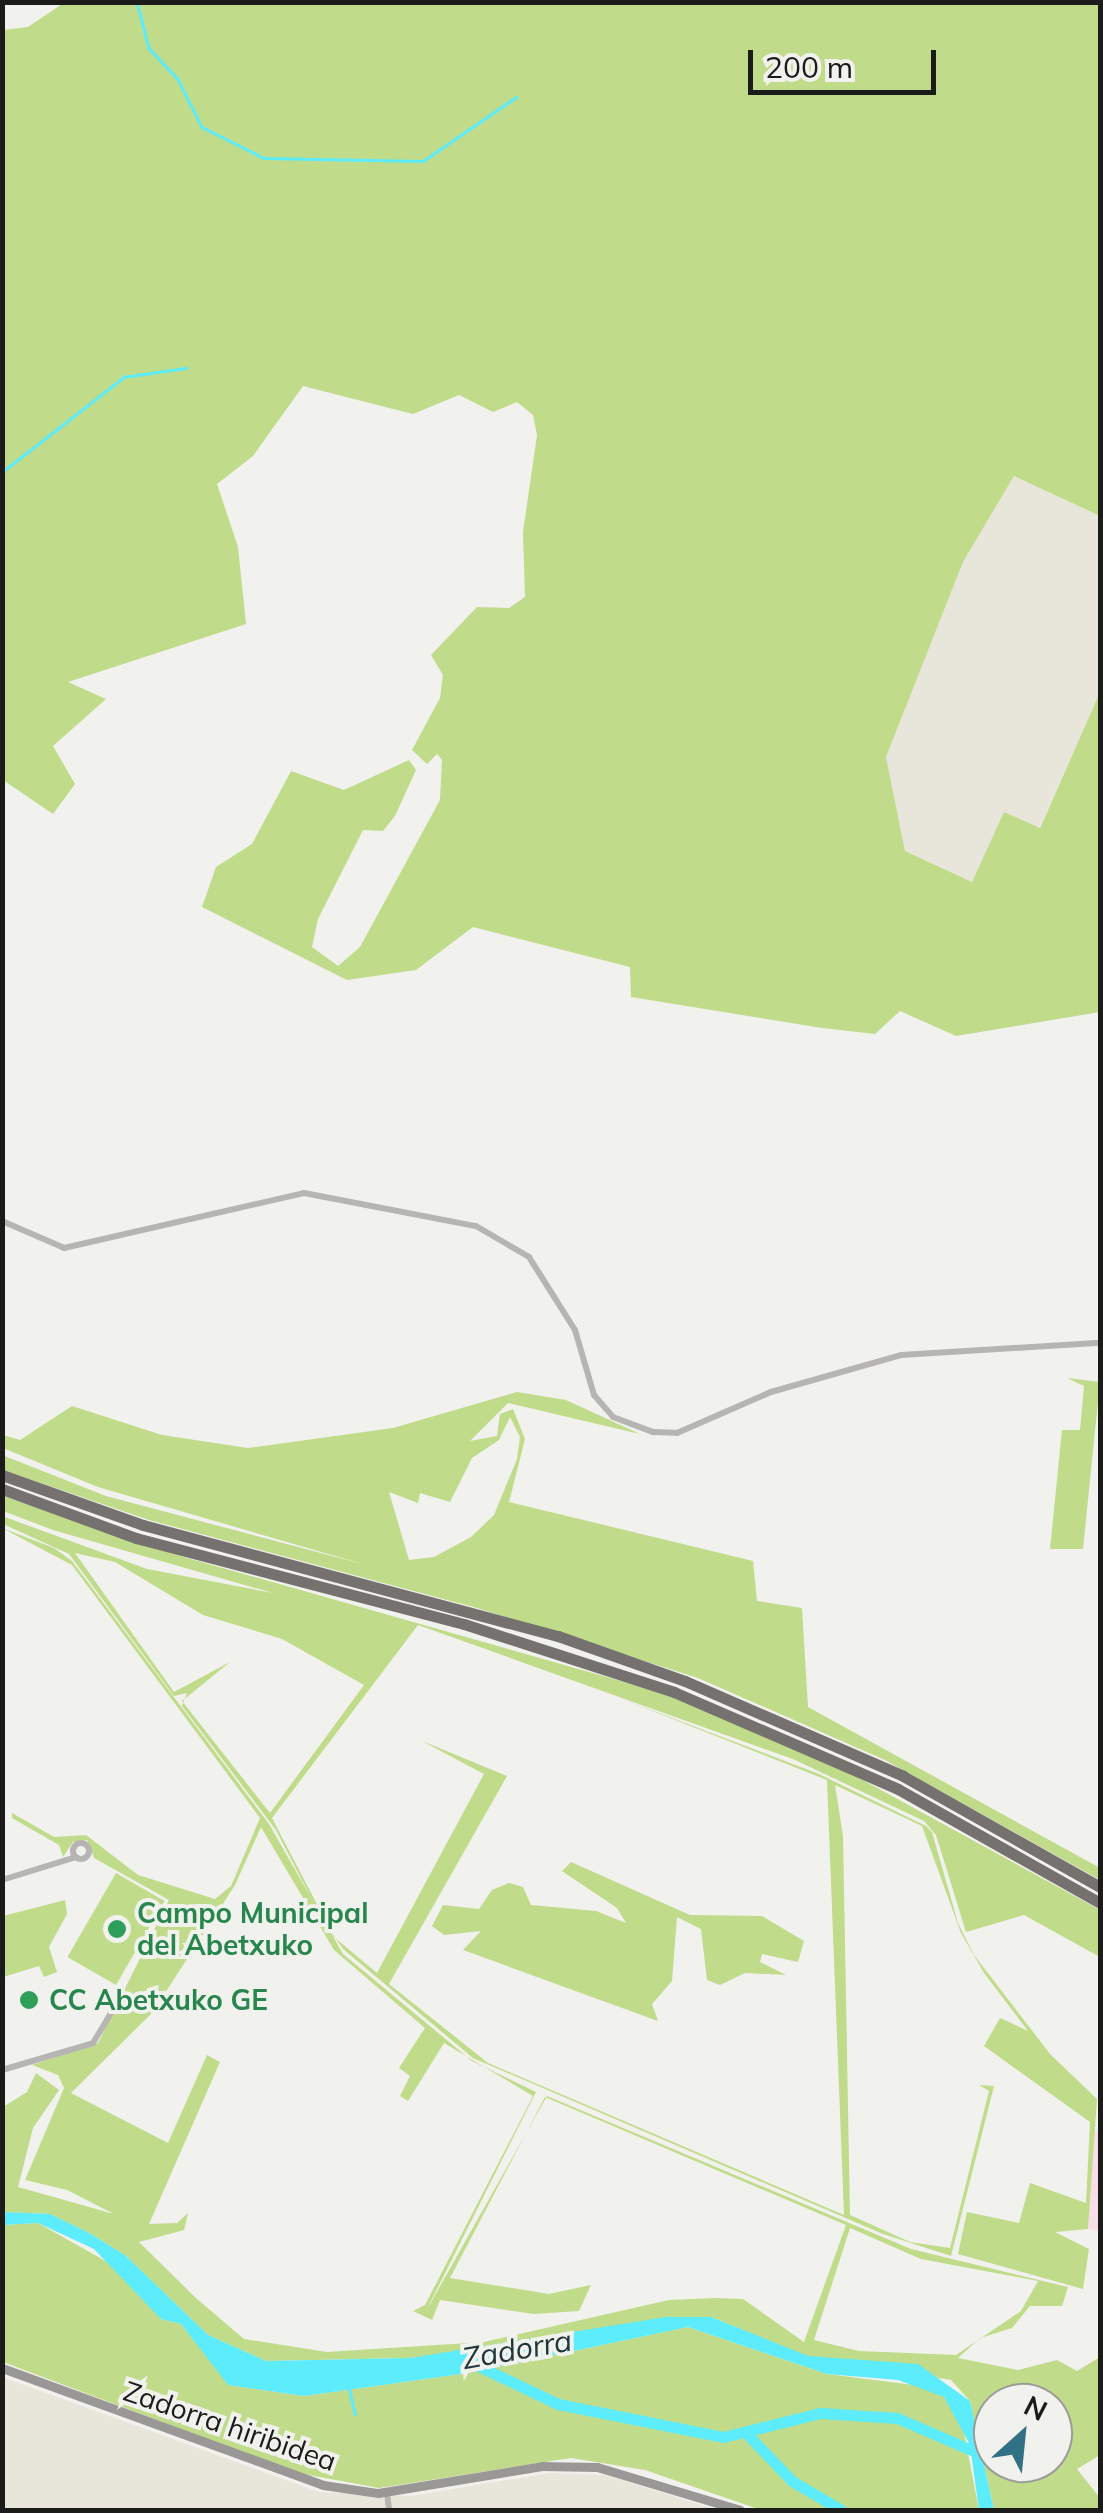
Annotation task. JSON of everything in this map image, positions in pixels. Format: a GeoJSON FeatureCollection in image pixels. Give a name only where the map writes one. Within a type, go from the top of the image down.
{"type":"FeatureCollection","features":[{"type":"Feature","properties":{"kind":"highway"},"geometry":{"type":"LineString","coordinates":[[2,1476],[143,1525],[504,1621],[684,1681],[903,1776],[1100,1887]]}},
{"type":"Feature","properties":{"kind":"highway"},"geometry":{"type":"LineString","coordinates":[[2,1489],[136,1538],[517,1639],[674,1692],[898,1789],[1100,1903]]}},
{"type":"Feature","properties":{"kind":"main road","name":"Zadorra hiribidea"},"geometry":{"type":"LineString","coordinates":[[2,2368],[296,2478],[387,2492],[542,2466],[596,2467],[740,2510]]}},
{"type":"Feature","properties":{"kind":"street"},"geometry":{"type":"LineString","coordinates":[[2,1221],[64,1248],[304,1194],[476,1226],[529,1258],[576,1330],[594,1396],[613,1417],[677,1433],[771,1388],[914,1353],[1100,1343]]}},
{"type":"Feature","properties":{"kind":"street"},"geometry":{"type":"LineString","coordinates":[[2,1880],[76,1857]]}},
{"type":"Feature","properties":{"kind":"street"},"geometry":{"type":"LineString","coordinates":[[2,2070],[94,2043],[123,1993]]}},
{"type":"Feature","properties":{"kind":"street"},"geometry":{"type":"LineString","coordinates":[[387,2492],[389,2510]]}},
{"type":"Feature","properties":{"kind":"shaded area"},"geometry":{"type":"Polygon","coordinates":[[[1014,476],[1100,516],[1100,692],[1039,828],[1004,813],[972,882],[905,851],[886,757],[963,562],[1014,476]]]}},
{"type":"Feature","properties":{"kind":"shaded area"},"geometry":{"type":"Polygon","coordinates":[[[1094,2131],[1100,2131],[1100,2231],[1088,2229],[1094,2131]]]}},
{"type":"Feature","properties":{"kind":"shaded area"},"geometry":{"type":"Polygon","coordinates":[[[2,2377],[319,2492],[411,2496],[550,2473],[605,2475],[718,2510],[3,2510],[2,2377]]]}},
{"type":"Feature","properties":{"kind":"green space"},"geometry":{"type":"Polygon","coordinates":[[[65,2],[1100,3],[1100,516],[1014,476],[963,562],[886,757],[905,851],[972,882],[1004,812],[1040,828],[1100,692],[1100,1012],[956,1036],[900,1011],[875,1034],[822,1028],[631,997],[630,967],[473,927],[416,970],[347,980],[202,907],[216,867],[252,844],[291,771],[344,790],[409,760],[416,770],[395,816],[383,831],[363,830],[318,919],[312,947],[338,966],[360,947],[440,800],[442,760],[437,754],[427,764],[412,750],[440,698],[443,675],[431,655],[477,607],[509,608],[525,597],[523,532],[537,435],[533,415],[517,402],[493,412],[459,395],[413,414],[303,386],[253,456],[217,484],[238,547],[246,624],[68,682],[106,699],[53,746],[75,784],[53,814],[3,780],[3,30],[28,27],[65,2]]]}},
{"type":"Feature","properties":{"kind":"green space"},"geometry":{"type":"Polygon","coordinates":[[[1067,1378],[1100,1382],[1083,1549],[1050,1549],[1062,1430],[1080,1430],[1084,1386],[1067,1378]]]}},
{"type":"Feature","properties":{"kind":"green space"},"geometry":{"type":"Polygon","coordinates":[[[517,1392],[566,1400],[640,1434],[508,1403],[470,1441],[497,1436],[500,1414],[513,1409],[525,1439],[509,1502],[753,1561],[757,1601],[802,1608],[808,1707],[1100,1868],[1100,1880],[885,1760],[698,1678],[477,1608],[149,1520],[3,1470],[2,1455],[106,1496],[366,1565],[98,1487],[3,1448],[3,1435],[20,1440],[72,1406],[162,1435],[248,1448],[393,1428],[517,1392]],[[510,1417],[499,1440],[472,1458],[450,1502],[420,1493],[418,1503],[389,1492],[409,1560],[434,1557],[471,1537],[494,1515],[517,1459],[520,1437],[510,1417]]]}},
{"type":"Feature","properties":{"kind":"green space"},"geometry":{"type":"Polygon","coordinates":[[[3,1496],[184,1557],[663,1693],[828,1761],[1100,1910],[1100,1957],[1024,1915],[966,1932],[936,1835],[924,1821],[793,1759],[418,1625],[272,1818],[332,1932],[276,1830],[182,1706],[183,1703],[270,1813],[364,1685],[282,1639],[203,1615],[115,1562],[75,1553],[174,1692],[230,1662],[185,1699],[187,1693],[174,1696],[69,1554],[3,1524],[2,1516],[147,1569],[273,1593],[53,1530],[3,1511],[3,1496]]]}},
{"type":"Feature","properties":{"kind":"green space"},"geometry":{"type":"Polygon","coordinates":[[[2,1528],[54,1548],[72,1561],[269,1824],[343,1954],[466,2056],[444,2043],[408,2101],[400,2096],[410,2076],[399,2068],[425,2028],[334,1950],[261,1827],[235,1885],[152,2013],[71,2093],[168,2143],[207,2055],[220,2062],[149,2224],[177,2223],[188,2213],[184,2230],[139,2242],[244,2339],[327,2352],[484,2342],[669,2300],[717,2298],[743,2299],[804,2342],[846,2225],[547,2096],[911,2249],[1068,2287],[1062,2306],[1030,2306],[1012,2328],[982,2337],[1021,2311],[1038,2281],[921,2259],[850,2228],[814,2340],[859,2351],[956,2355],[977,2341],[958,2358],[1018,2370],[1057,2360],[1077,2371],[1100,2357],[1100,2455],[1077,2469],[1100,2498],[1100,2510],[994,2510],[988,2483],[1073,2483],[1073,2383],[973,2383],[973,2415],[970,2401],[951,2380],[807,2356],[711,2317],[410,2358],[266,2361],[208,2335],[126,2256],[91,2234],[50,2214],[3,2212],[3,2107],[27,2092],[36,2073],[59,2090],[33,2128],[18,2187],[114,2214],[67,2190],[25,2180],[64,2088],[58,2075],[32,2065],[98,2043],[169,1900],[94,1858],[87,1840],[73,1842],[63,1857],[59,1845],[12,1818],[12,1813],[54,1837],[86,1835],[138,1875],[215,1899],[231,1886],[260,1818],[72,1565],[2,1528]]]}},
{"type":"Feature","properties":{"kind":"green space"},"geometry":{"type":"Polygon","coordinates":[[[617,1697],[819,1774],[926,1826],[932,1832],[958,1923],[974,1955],[1050,2054],[1097,2099],[1088,2229],[1055,2232],[1089,2249],[1083,2289],[958,2254],[967,2212],[1019,2223],[1030,2183],[1086,2203],[1090,2122],[984,2046],[1000,2018],[1028,2031],[984,1973],[961,1933],[922,1826],[835,1785],[843,1836],[850,2215],[910,2242],[950,2248],[989,2091],[979,2085],[994,2086],[951,2256],[883,2234],[473,2058],[343,1949],[336,1938],[377,1973],[484,1774],[422,1741],[507,1776],[389,1984],[488,2063],[844,2215],[827,1780],[617,1697]]]}},
{"type":"Feature","properties":{"kind":"green space"},"geometry":{"type":"Polygon","coordinates":[[[571,1862],[690,1915],[762,1916],[804,1941],[798,1962],[762,1954],[760,1962],[786,1975],[745,1973],[720,1985],[707,1980],[701,1929],[677,1917],[672,1981],[652,2004],[658,2021],[463,1950],[481,1931],[444,1935],[432,1926],[443,1905],[479,1909],[492,1890],[509,1883],[523,1887],[531,1905],[596,1911],[626,1923],[617,1908],[562,1871],[571,1862]]]}},
{"type":"Feature","properties":{"kind":"green space","name":"Campo Municipal del Abetxuko"},"geometry":{"type":"Polygon","coordinates":[[[116,1873],[164,1901],[116,1985],[68,1957],[116,1873]]]}},
{"type":"Feature","properties":{"kind":"green space"},"geometry":{"type":"Polygon","coordinates":[[[65,1900],[67,1914],[49,1947],[57,1972],[44,1977],[39,1966],[3,1977],[3,1916],[65,1900]]]}},
{"type":"Feature","properties":{"kind":"green space"},"geometry":{"type":"Polygon","coordinates":[[[484,2067],[536,2092],[425,2313],[525,2135],[450,2278],[549,2294],[591,2285],[579,2311],[534,2314],[440,2300],[432,2320],[413,2311],[425,2305],[533,2096],[484,2067]]]}},
{"type":"Feature","properties":{"kind":"green space"},"geometry":{"type":"Polygon","coordinates":[[[38,2223],[118,2268],[161,2319],[181,2324],[229,2385],[304,2396],[468,2373],[688,2327],[827,2374],[922,2386],[944,2397],[962,2422],[979,2510],[761,2510],[645,2470],[571,2458],[379,2488],[298,2473],[3,2362],[2,2225],[38,2223]]]}},
{"type":"Feature","properties":{"kind":"water","name":"Zadorra"},"geometry":{"type":"Polygon","coordinates":[[[3,2212],[50,2214],[91,2234],[126,2256],[208,2335],[266,2361],[410,2358],[666,2317],[711,2317],[808,2356],[918,2364],[970,2401],[973,2467],[970,2445],[944,2397],[898,2380],[827,2374],[688,2327],[468,2373],[304,2396],[228,2385],[181,2324],[161,2319],[94,2249],[38,2223],[3,2225],[3,2212]]]}},
{"type":"Feature","properties":{"kind":"water"},"geometry":{"type":"Polygon","coordinates":[[[975,2483],[988,2483],[994,2510],[979,2510],[975,2483]]]}},
{"type":"Feature","properties":{"kind":"waterway"},"geometry":{"type":"LineString","coordinates":[[137,2],[149,48],[178,79],[202,127],[264,158],[423,161],[516,97]]}},
{"type":"Feature","properties":{"kind":"waterway"},"geometry":{"type":"LineString","coordinates":[[2,472],[124,377],[186,368]]}},
{"type":"Feature","properties":{"kind":"waterway","name":"Zadorra"},"geometry":{"type":"LineString","coordinates":[[470,2362],[558,2404],[723,2437],[820,2413],[897,2418],[973,2451]]}},
{"type":"Feature","properties":{"kind":"waterway"},"geometry":{"type":"LineString","coordinates":[[349,2387],[355,2414]]}},
{"type":"Feature","properties":{"kind":"waterway"},"geometry":{"type":"LineString","coordinates":[[746,2433],[792,2481],[841,2510]]}},
{"type":"Feature","properties":{"kind":"place","name":"Campo Municipal del Abetxuko"},"geometry":{"type":"Point","coordinates":[117,1929]}},
{"type":"Feature","properties":{"kind":"place","name":"CC Abetxuko GE"},"geometry":{"type":"Point","coordinates":[29,2000]}}]}
